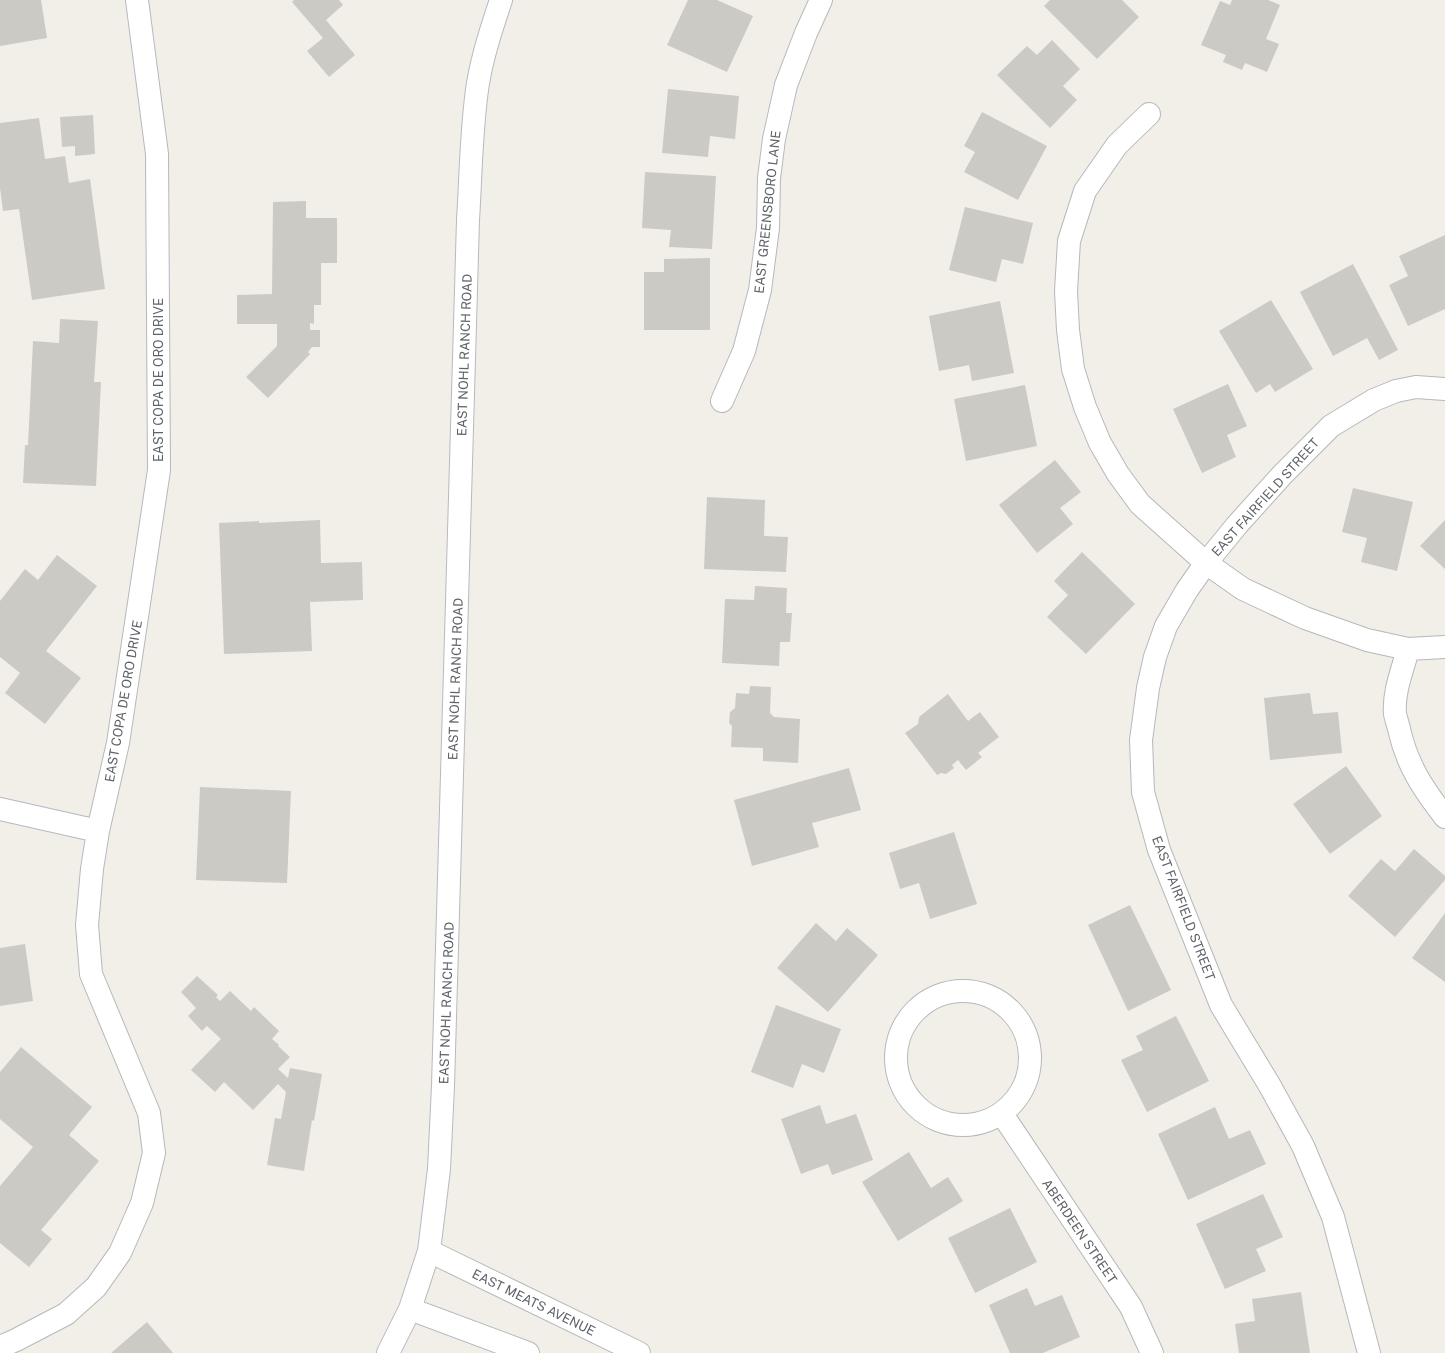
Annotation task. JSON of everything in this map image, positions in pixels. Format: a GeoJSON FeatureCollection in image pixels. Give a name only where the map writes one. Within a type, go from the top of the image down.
{"type":"FeatureCollection","features":[{"type":"Feature","properties":{"kind":"street","name":"EAST COPA DE ORO DRIVE"},"geometry":{"type":"LineString","coordinates":[[0,1347],[66,1314],[96,1286],[120,1253],[142,1203],[154,1153],[149,1113],[91,974],[87,925],[92,869],[98,831],[118,743],[159,470],[157,154],[137,0]]}},
{"type":"Feature","properties":{"kind":"street","name":"EAST NOHL RANCH ROAD"},"geometry":{"type":"LineString","coordinates":[[388,1353],[410,1309],[429,1251],[439,1169],[443,1086],[468,236],[473,124],[478,82],[489,35],[501,0]]}},
{"type":"Feature","properties":{"kind":"street","name":"EAST GREENSBORO LANE"},"geometry":{"type":"LineString","coordinates":[[722,401],[744,351],[760,290],[768,228],[769,178],[774,139],[786,85],[806,33],[821,0]]}},
{"type":"Feature","properties":{"kind":"street"},"geometry":{"type":"LineString","coordinates":[[1149,114],[1117,144],[1085,191],[1069,241],[1066,291],[1068,330],[1073,369],[1085,407],[1100,443],[1118,474],[1140,504],[1206,564],[1243,589],[1305,618],[1367,640],[1408,648],[1445,647]]}},
{"type":"Feature","properties":{"kind":"street","name":"EAST FAIRFIELD STREET"},"geometry":{"type":"LineString","coordinates":[[1369,1353],[1333,1217],[1303,1146],[1270,1086],[1221,1005],[1159,850],[1143,792],[1141,740],[1148,688],[1155,657],[1166,626],[1187,590],[1237,525],[1283,474],[1331,426],[1374,400],[1396,391],[1416,387],[1445,389]]}},
{"type":"Feature","properties":{"kind":"street"},"geometry":{"type":"LineString","coordinates":[[1408,648],[1397,688],[1395,714],[1403,745],[1414,772],[1429,796],[1445,817]]}},
{"type":"Feature","properties":{"kind":"street"},"geometry":{"type":"LineString","coordinates":[[0,809],[98,831]]}},
{"type":"Feature","properties":{"kind":"street"},"geometry":{"type":"LineString","coordinates":[[952,990],[982,992],[1009,1007],[1026,1032],[1031,1062],[1022,1091],[1002,1114],[974,1126],[943,1124],[917,1109],[899,1084],[894,1054],[903,1025],[923,1002],[952,990]]}},
{"type":"Feature","properties":{"kind":"street","name":"ABERDEEN STREET"},"geometry":{"type":"LineString","coordinates":[[1002,1114],[1131,1307],[1152,1353]]}},
{"type":"Feature","properties":{"kind":"street","name":"EAST MEATS AVENUE"},"geometry":{"type":"LineString","coordinates":[[429,1251],[639,1353]]}},
{"type":"Feature","properties":{"kind":"street"},"geometry":{"type":"LineString","coordinates":[[410,1309],[528,1353]]}},
{"type":"Feature","properties":{"kind":"building"},"geometry":{"type":"Polygon","coordinates":[[[0,0],[41,0],[47,38],[0,46],[0,0]]]}},
{"type":"Feature","properties":{"kind":"building"},"geometry":{"type":"Polygon","coordinates":[[[294,0],[339,0],[343,5],[326,20],[355,55],[329,77],[307,51],[323,38],[292,2],[294,0]]]}},
{"type":"Feature","properties":{"kind":"building"},"geometry":{"type":"Polygon","coordinates":[[[688,0],[717,0],[753,16],[727,72],[667,45],[688,0]]]}},
{"type":"Feature","properties":{"kind":"building"},"geometry":{"type":"Polygon","coordinates":[[[1050,0],[1122,0],[1139,17],[1097,59],[1044,6],[1050,0]]]}},
{"type":"Feature","properties":{"kind":"building"},"geometry":{"type":"Polygon","coordinates":[[[1232,0],[1268,0],[1280,5],[1266,39],[1279,44],[1267,72],[1245,63],[1242,70],[1223,62],[1226,55],[1201,45],[1220,1],[1230,5],[1232,0]]]}},
{"type":"Feature","properties":{"kind":"building"},"geometry":{"type":"Polygon","coordinates":[[[1052,40],[1080,69],[1063,86],[1077,100],[1050,128],[997,75],[1027,46],[1037,55],[1052,40]]]}},
{"type":"Feature","properties":{"kind":"building"},"geometry":{"type":"Polygon","coordinates":[[[668,89],[739,96],[735,139],[710,136],[708,157],[662,153],[668,89]]]}},
{"type":"Feature","properties":{"kind":"building"},"geometry":{"type":"Polygon","coordinates":[[[982,112],[1047,146],[1018,200],[964,172],[975,152],[964,146],[982,112]]]}},
{"type":"Feature","properties":{"kind":"building"},"geometry":{"type":"Polygon","coordinates":[[[93,115],[95,154],[75,156],[75,146],[62,147],[60,117],[93,115]]]}},
{"type":"Feature","properties":{"kind":"building"},"geometry":{"type":"Polygon","coordinates":[[[39,118],[45,159],[65,156],[69,183],[90,179],[105,289],[32,300],[19,209],[3,211],[0,188],[0,123],[39,118]]]}},
{"type":"Feature","properties":{"kind":"building"},"geometry":{"type":"Polygon","coordinates":[[[645,172],[716,176],[712,249],[669,247],[671,230],[642,228],[645,172]]]}},
{"type":"Feature","properties":{"kind":"building"},"geometry":{"type":"Polygon","coordinates":[[[306,201],[306,218],[337,218],[337,263],[321,263],[321,305],[314,305],[314,324],[310,323],[310,330],[320,330],[320,347],[312,347],[308,352],[310,354],[268,398],[246,377],[277,346],[277,324],[237,324],[237,295],[272,294],[273,202],[306,201]]]}},
{"type":"Feature","properties":{"kind":"building"},"geometry":{"type":"Polygon","coordinates":[[[965,207],[1033,223],[1023,264],[1002,259],[996,282],[949,270],[965,207]]]}},
{"type":"Feature","properties":{"kind":"building"},"geometry":{"type":"Polygon","coordinates":[[[1445,235],[1445,309],[1408,326],[1389,285],[1408,276],[1399,256],[1445,235]]]}},
{"type":"Feature","properties":{"kind":"building"},"geometry":{"type":"Polygon","coordinates":[[[710,258],[710,330],[644,330],[644,272],[664,272],[664,259],[710,258]]]}},
{"type":"Feature","properties":{"kind":"building"},"geometry":{"type":"Polygon","coordinates":[[[1353,264],[1398,350],[1379,360],[1367,338],[1333,356],[1300,292],[1353,264]]]}},
{"type":"Feature","properties":{"kind":"building"},"geometry":{"type":"Polygon","coordinates":[[[1271,300],[1313,369],[1275,392],[1270,384],[1256,393],[1219,331],[1271,300]]]}},
{"type":"Feature","properties":{"kind":"building"},"geometry":{"type":"Polygon","coordinates":[[[1000,301],[1014,373],[972,381],[969,365],[939,371],[929,316],[1000,301]]]}},
{"type":"Feature","properties":{"kind":"building"},"geometry":{"type":"Polygon","coordinates":[[[60,319],[98,321],[94,382],[101,382],[96,486],[23,483],[25,445],[28,445],[33,341],[59,343],[60,319]]]}},
{"type":"Feature","properties":{"kind":"building"},"geometry":{"type":"Polygon","coordinates":[[[1228,384],[1247,426],[1227,435],[1236,457],[1202,473],[1173,409],[1228,384]]]}},
{"type":"Feature","properties":{"kind":"building"},"geometry":{"type":"Polygon","coordinates":[[[1025,385],[1037,446],[966,461],[954,399],[1025,385]]]}},
{"type":"Feature","properties":{"kind":"building"},"geometry":{"type":"Polygon","coordinates":[[[1055,460],[1081,492],[1060,508],[1073,524],[1037,553],[999,505],[1055,460]]]}},
{"type":"Feature","properties":{"kind":"building"},"geometry":{"type":"Polygon","coordinates":[[[1353,488],[1413,502],[1397,571],[1361,562],[1367,538],[1342,532],[1353,488]]]}},
{"type":"Feature","properties":{"kind":"building"},"geometry":{"type":"Polygon","coordinates":[[[707,497],[765,500],[764,536],[788,537],[786,572],[704,569],[707,497]]]}},
{"type":"Feature","properties":{"kind":"building"},"geometry":{"type":"Polygon","coordinates":[[[320,520],[321,563],[362,562],[363,600],[310,602],[312,651],[224,654],[219,523],[320,520]]]}},
{"type":"Feature","properties":{"kind":"building"},"geometry":{"type":"Polygon","coordinates":[[[1445,520],[1445,569],[1420,546],[1445,520]]]}},
{"type":"Feature","properties":{"kind":"building"},"geometry":{"type":"Polygon","coordinates":[[[1082,552],[1135,604],[1086,654],[1047,617],[1068,595],[1054,581],[1082,552]]]}},
{"type":"Feature","properties":{"kind":"building"},"geometry":{"type":"Polygon","coordinates":[[[57,555],[97,586],[46,651],[81,678],[45,724],[5,693],[20,673],[0,657],[0,601],[25,569],[38,580],[57,555]]]}},
{"type":"Feature","properties":{"kind":"building"},"geometry":{"type":"Polygon","coordinates":[[[755,586],[787,588],[786,613],[792,613],[790,642],[780,642],[779,666],[722,663],[725,599],[754,600],[755,586]]]}},
{"type":"Feature","properties":{"kind":"building"},"geometry":{"type":"Polygon","coordinates":[[[750,686],[771,687],[770,713],[774,717],[800,719],[798,763],[763,761],[763,748],[731,747],[732,726],[729,723],[730,712],[735,708],[736,693],[749,694],[750,686]]]}},
{"type":"Feature","properties":{"kind":"building"},"geometry":{"type":"Polygon","coordinates":[[[1310,693],[1313,714],[1338,712],[1342,753],[1270,760],[1264,698],[1310,693]]]}},
{"type":"Feature","properties":{"kind":"building"},"geometry":{"type":"Polygon","coordinates":[[[948,694],[968,721],[980,712],[999,737],[978,753],[982,757],[966,770],[958,760],[952,765],[954,768],[946,774],[941,773],[937,775],[905,733],[918,724],[919,717],[948,694]]]}},
{"type":"Feature","properties":{"kind":"building"},"geometry":{"type":"Polygon","coordinates":[[[1346,766],[1382,816],[1330,854],[1293,804],[1346,766]]]}},
{"type":"Feature","properties":{"kind":"building"},"geometry":{"type":"Polygon","coordinates":[[[849,768],[861,810],[812,823],[819,847],[752,866],[734,800],[849,768]]]}},
{"type":"Feature","properties":{"kind":"building"},"geometry":{"type":"Polygon","coordinates":[[[200,787],[291,791],[287,883],[196,880],[200,787]]]}},
{"type":"Feature","properties":{"kind":"building"},"geometry":{"type":"Polygon","coordinates":[[[954,832],[977,904],[930,919],[919,883],[900,889],[889,853],[954,832]]]}},
{"type":"Feature","properties":{"kind":"building"},"geometry":{"type":"Polygon","coordinates":[[[1414,849],[1445,876],[1445,880],[1395,937],[1348,896],[1381,859],[1395,871],[1414,849]]]}},
{"type":"Feature","properties":{"kind":"building"},"geometry":{"type":"Polygon","coordinates":[[[1130,905],[1171,990],[1128,1011],[1088,925],[1130,905]]]}},
{"type":"Feature","properties":{"kind":"building"},"geometry":{"type":"Polygon","coordinates":[[[1445,913],[1445,982],[1412,958],[1445,913]]]}},
{"type":"Feature","properties":{"kind":"building"},"geometry":{"type":"Polygon","coordinates":[[[816,923],[836,941],[847,928],[878,955],[828,1012],[777,968],[816,923]]]}},
{"type":"Feature","properties":{"kind":"building"},"geometry":{"type":"Polygon","coordinates":[[[25,944],[33,1001],[0,1006],[0,948],[25,944]]]}},
{"type":"Feature","properties":{"kind":"building"},"geometry":{"type":"Polygon","coordinates":[[[197,976],[218,995],[216,997],[220,1001],[230,991],[251,1011],[254,1007],[279,1031],[272,1039],[290,1057],[278,1069],[288,1078],[290,1068],[322,1074],[314,1121],[312,1120],[304,1171],[267,1165],[275,1118],[281,1119],[286,1092],[278,1084],[253,1110],[224,1082],[215,1092],[191,1070],[221,1039],[207,1026],[202,1031],[188,1016],[196,1008],[181,992],[197,976]]]}},
{"type":"Feature","properties":{"kind":"building"},"geometry":{"type":"Polygon","coordinates":[[[776,1005],[841,1029],[824,1073],[802,1064],[793,1088],[751,1072],[776,1005]]]}},
{"type":"Feature","properties":{"kind":"building"},"geometry":{"type":"Polygon","coordinates":[[[1176,1016],[1209,1081],[1147,1112],[1121,1060],[1143,1050],[1136,1036],[1176,1016]]]}},
{"type":"Feature","properties":{"kind":"building"},"geometry":{"type":"Polygon","coordinates":[[[21,1047],[92,1107],[69,1135],[99,1161],[41,1230],[52,1239],[29,1267],[0,1243],[0,1186],[33,1147],[0,1119],[0,1072],[21,1047]]]}},
{"type":"Feature","properties":{"kind":"building"},"geometry":{"type":"Polygon","coordinates":[[[820,1105],[826,1124],[856,1114],[873,1160],[832,1175],[828,1164],[801,1174],[781,1119],[820,1105]]]}},
{"type":"Feature","properties":{"kind":"building"},"geometry":{"type":"Polygon","coordinates":[[[1215,1107],[1229,1139],[1250,1130],[1266,1164],[1188,1200],[1158,1134],[1215,1107]]]}},
{"type":"Feature","properties":{"kind":"building"},"geometry":{"type":"Polygon","coordinates":[[[909,1152],[931,1188],[948,1177],[963,1201],[898,1241],[862,1182],[909,1152]]]}},
{"type":"Feature","properties":{"kind":"building"},"geometry":{"type":"Polygon","coordinates":[[[1263,1194],[1283,1237],[1256,1249],[1266,1271],[1225,1289],[1196,1224],[1263,1194]]]}},
{"type":"Feature","properties":{"kind":"building"},"geometry":{"type":"Polygon","coordinates":[[[1010,1208],[1037,1262],[975,1293],[948,1238],[1010,1208]]]}},
{"type":"Feature","properties":{"kind":"building"},"geometry":{"type":"Polygon","coordinates":[[[1027,1288],[1035,1306],[1062,1295],[1080,1337],[1043,1353],[1010,1353],[989,1305],[1027,1288]]]}},
{"type":"Feature","properties":{"kind":"building"},"geometry":{"type":"Polygon","coordinates":[[[1301,1292],[1310,1353],[1239,1353],[1235,1324],[1255,1321],[1252,1299],[1301,1292]]]}},
{"type":"Feature","properties":{"kind":"building"},"geometry":{"type":"Polygon","coordinates":[[[147,1322],[173,1353],[111,1353],[147,1322]]]}}]}
